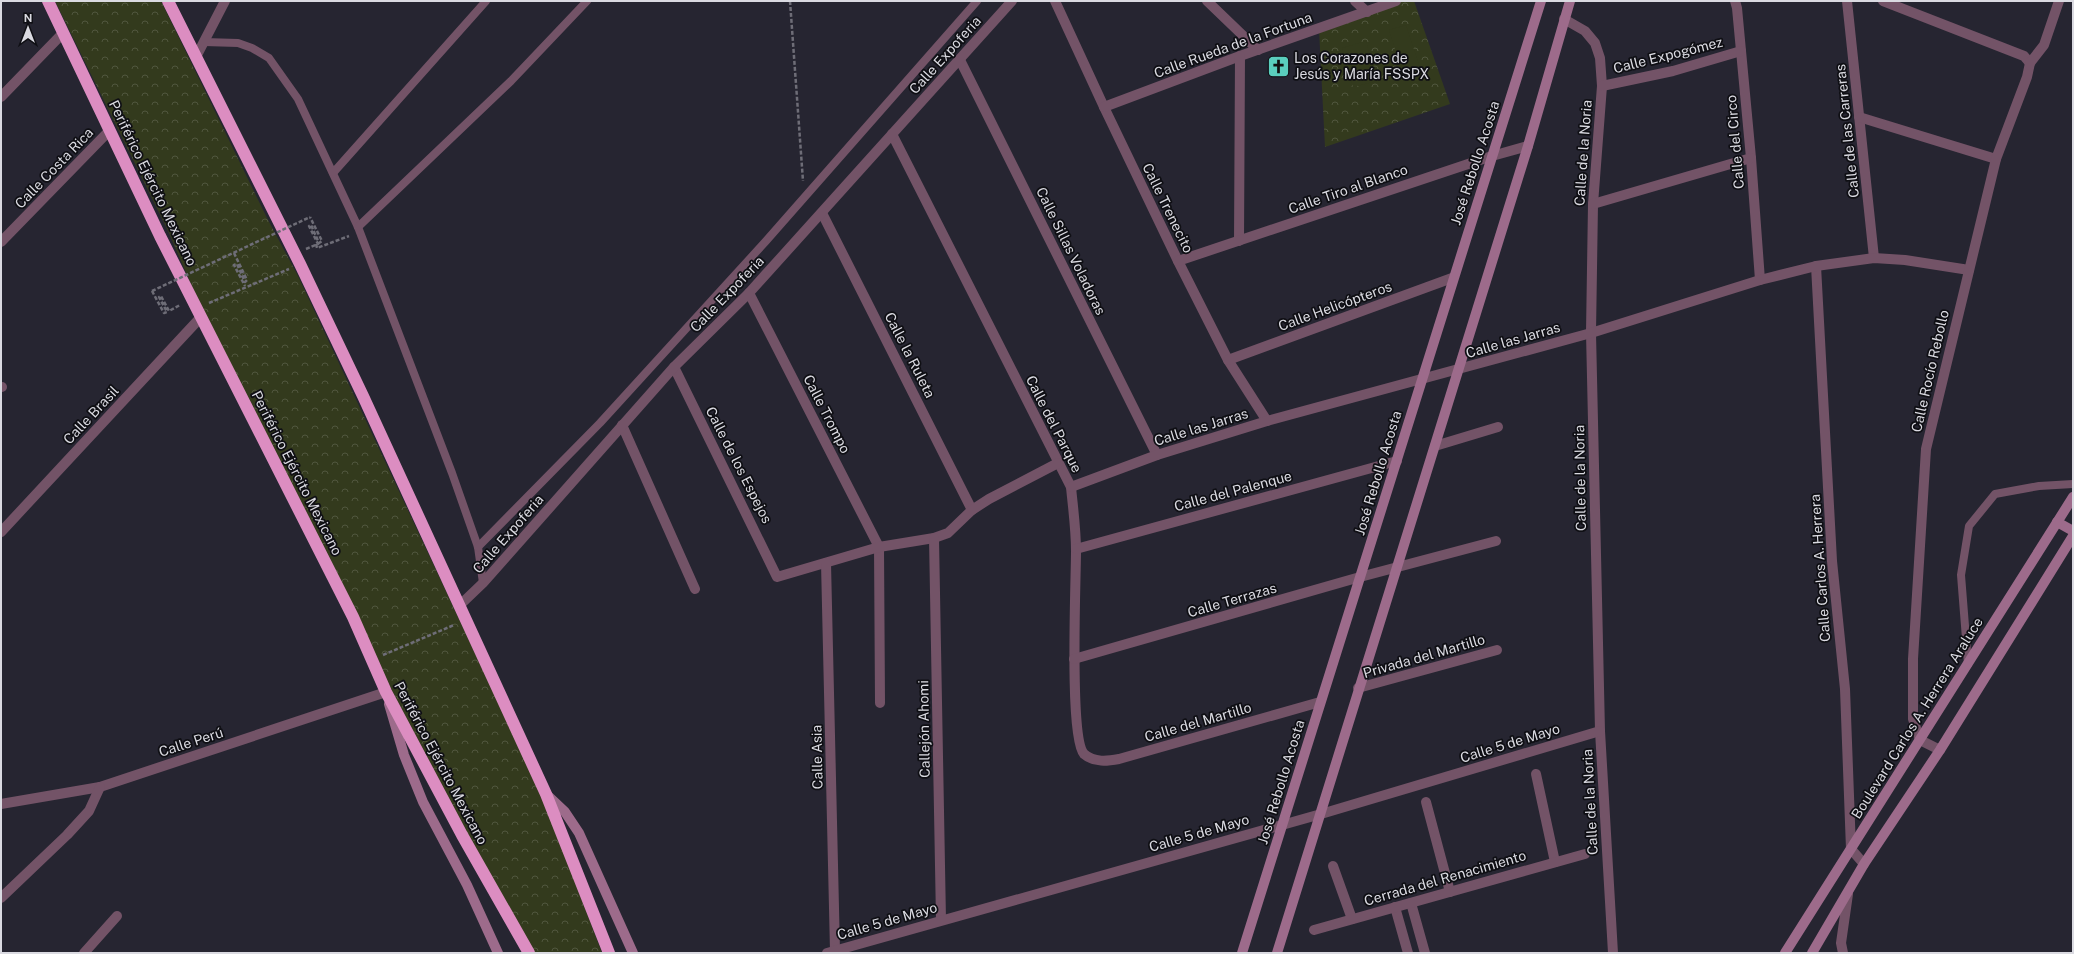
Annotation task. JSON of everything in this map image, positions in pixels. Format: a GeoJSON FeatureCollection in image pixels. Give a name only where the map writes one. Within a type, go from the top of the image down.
{"type":"FeatureCollection","features":[{"type":"Feature","properties":{"kind":"highway","name":"Periférico Ejército Mexicano"},"geometry":{"type":"LineString","coordinates":[[48,1],[197,308],[349,610],[386,692],[462,835],[529,953]]}},
{"type":"Feature","properties":{"kind":"highway"},"geometry":{"type":"LineString","coordinates":[[168,1],[297,259],[363,396],[460,605],[546,794],[609,953]]}},
{"type":"Feature","properties":{"kind":"main road","name":"José Rebollo Acosta"},"geometry":{"type":"LineString","coordinates":[[1242,953],[1397,461],[1452,278],[1541,1]]}},
{"type":"Feature","properties":{"kind":"main road"},"geometry":{"type":"LineString","coordinates":[[1277,953],[1321,814],[1358,688],[1459,370],[1528,146],[1570,1]]}},
{"type":"Feature","properties":{"kind":"main road","name":"Boulevard Carlos A. Herrera Araluce"},"geometry":{"type":"LineString","coordinates":[[1785,953],[2073,497]]}},
{"type":"Feature","properties":{"kind":"main road"},"geometry":{"type":"LineString","coordinates":[[2057,522],[2073,531]]}},
{"type":"Feature","properties":{"kind":"main road"},"geometry":{"type":"LineString","coordinates":[[1812,953],[1848,894],[1864,864],[1940,750],[2073,536]]}},
{"type":"Feature","properties":{"kind":"main road"},"geometry":{"type":"LineString","coordinates":[[386,692],[404,755],[421,795],[498,953]]}},
{"type":"Feature","properties":{"kind":"main road"},"geometry":{"type":"LineString","coordinates":[[546,794],[565,812],[579,833],[633,953]]}},
{"type":"Feature","properties":{"kind":"street"},"geometry":{"type":"LineString","coordinates":[[196,57],[225,1]]}},
{"type":"Feature","properties":{"kind":"street","name":"Calle Expoferia"},"geometry":{"type":"LineString","coordinates":[[460,605],[483,583],[674,367],[749,293],[822,214],[1012,1]]}},
{"type":"Feature","properties":{"kind":"street","name":"Calle Trenecito"},"geometry":{"type":"LineString","coordinates":[[1055,1],[1178,261],[1228,360],[1267,421]]}},
{"type":"Feature","properties":{"kind":"street"},"geometry":{"type":"LineString","coordinates":[[1207,1],[1258,50]]}},
{"type":"Feature","properties":{"kind":"street"},"geometry":{"type":"LineString","coordinates":[[1355,1],[1367,12]]}},
{"type":"Feature","properties":{"kind":"street","name":"Calle Rueda de la Fortuna"},"geometry":{"type":"LineString","coordinates":[[1104,107],[1240,56],[1396,1]]}},
{"type":"Feature","properties":{"kind":"street","name":"Calle del Circo"},"geometry":{"type":"LineString","coordinates":[[1735,1],[1751,158],[1760,280]]}},
{"type":"Feature","properties":{"kind":"street","name":"Calle de las Carreras"},"geometry":{"type":"LineString","coordinates":[[1847,1],[1874,258]]}},
{"type":"Feature","properties":{"kind":"street"},"geometry":{"type":"LineString","coordinates":[[1883,1],[2024,56],[2030,63]]}},
{"type":"Feature","properties":{"kind":"street","name":"Calle Rocío Rebollo"},"geometry":{"type":"LineString","coordinates":[[1920,740],[1913,718],[1913,698],[1924,466],[1930,429],[1996,159],[2027,77],[2030,63],[2044,44],[2059,1]]}},
{"type":"Feature","properties":{"kind":"street","name":"Calle de la Noria"},"geometry":{"type":"LineString","coordinates":[[1564,19],[1585,31],[1595,43],[1600,58],[1602,86],[1593,204],[1592,333],[1600,731],[1613,953]]}},
{"type":"Feature","properties":{"kind":"street"},"geometry":{"type":"LineString","coordinates":[[1,97],[63,32]]}},
{"type":"Feature","properties":{"kind":"street","name":"Calle Expogómez"},"geometry":{"type":"LineString","coordinates":[[1602,86],[1673,71],[1741,51]]}},
{"type":"Feature","properties":{"kind":"street"},"geometry":{"type":"LineString","coordinates":[[1239,241],[1240,56]]}},
{"type":"Feature","properties":{"kind":"street","name":"Calle Sillas Voladoras"},"geometry":{"type":"LineString","coordinates":[[960,60],[1157,455]]}},
{"type":"Feature","properties":{"kind":"street"},"geometry":{"type":"LineString","coordinates":[[1859,117],[1996,159]]}},
{"type":"Feature","properties":{"kind":"street","name":"Calle Costa Rica"},"geometry":{"type":"LineString","coordinates":[[1,242],[110,130]]}},
{"type":"Feature","properties":{"kind":"street","name":"Calle del Parque"},"geometry":{"type":"LineString","coordinates":[[892,134],[1071,487],[1076,549],[1074,659],[1077,732],[1084,754]]}},
{"type":"Feature","properties":{"kind":"street","name":"Calle Tiro al Blanco"},"geometry":{"type":"LineString","coordinates":[[1178,261],[1492,156],[1528,146]]}},
{"type":"Feature","properties":{"kind":"street"},"geometry":{"type":"LineString","coordinates":[[1593,204],[1751,158]]}},
{"type":"Feature","properties":{"kind":"street","name":"Calle la Ruleta"},"geometry":{"type":"LineString","coordinates":[[822,214],[972,510]]}},
{"type":"Feature","properties":{"kind":"street","name":"Calle las Jarras"},"geometry":{"type":"LineString","coordinates":[[1071,487],[1157,455],[1267,421],[1592,333],[1760,280],[1816,266],[1874,258],[1905,260],[1969,270]]}},
{"type":"Feature","properties":{"kind":"street","name":"Calle Carlos A. Herrera"},"geometry":{"type":"LineString","coordinates":[[1816,266],[1832,561],[1845,689],[1851,849]]}},
{"type":"Feature","properties":{"kind":"street","name":"Calle Helicópteros"},"geometry":{"type":"LineString","coordinates":[[1228,360],[1452,278]]}},
{"type":"Feature","properties":{"kind":"street","name":"Calle Trompo"},"geometry":{"type":"LineString","coordinates":[[749,293],[879,547]]}},
{"type":"Feature","properties":{"kind":"street","name":"Calle Brasil"},"geometry":{"type":"LineString","coordinates":[[1,532],[197,308]]}},
{"type":"Feature","properties":{"kind":"street","name":"Calle de los Espejos"},"geometry":{"type":"LineString","coordinates":[[674,367],[777,576],[826,563]]}},
{"type":"Feature","properties":{"kind":"street"},"geometry":{"type":"LineString","coordinates":[[622,425],[695,589]]}},
{"type":"Feature","properties":{"kind":"street"},"geometry":{"type":"LineString","coordinates":[[1435,446],[1498,427]]}},
{"type":"Feature","properties":{"kind":"street","name":"Calle del Palenque"},"geometry":{"type":"LineString","coordinates":[[1076,549],[1397,461]]}},
{"type":"Feature","properties":{"kind":"street"},"geometry":{"type":"LineString","coordinates":[[826,563],[879,547],[934,538],[948,533],[972,510],[1028,477],[1058,463]]}},
{"type":"Feature","properties":{"kind":"street","name":"Callejón Ahomi"},"geometry":{"type":"LineString","coordinates":[[934,538],[941,920]]}},
{"type":"Feature","properties":{"kind":"street","name":"Calle Terrazas"},"geometry":{"type":"LineString","coordinates":[[1074,659],[1360,577],[1496,541]]}},
{"type":"Feature","properties":{"kind":"street"},"geometry":{"type":"LineString","coordinates":[[879,547],[880,703]]}},
{"type":"Feature","properties":{"kind":"street","name":"Calle Asia"},"geometry":{"type":"LineString","coordinates":[[826,563],[831,952]]}},
{"type":"Feature","properties":{"kind":"street","name":"Privada del Martillo"},"geometry":{"type":"LineString","coordinates":[[1358,688],[1497,650]]}},
{"type":"Feature","properties":{"kind":"street","name":"Calle Perú"},"geometry":{"type":"LineString","coordinates":[[1,804],[100,787],[386,692]]}},
{"type":"Feature","properties":{"kind":"street","name":"Calle del Martillo"},"geometry":{"type":"LineString","coordinates":[[1084,754],[1091,759],[1102,761],[1119,759],[1320,702]]}},
{"type":"Feature","properties":{"kind":"street","name":"Calle 5 de Mayo"},"geometry":{"type":"LineString","coordinates":[[831,952],[1321,814],[1600,731]]}},
{"type":"Feature","properties":{"kind":"street"},"geometry":{"type":"LineString","coordinates":[[1920,740],[1940,750]]}},
{"type":"Feature","properties":{"kind":"street"},"geometry":{"type":"LineString","coordinates":[[1536,774],[1555,862]]}},
{"type":"Feature","properties":{"kind":"street"},"geometry":{"type":"LineString","coordinates":[[1,898],[67,835],[88,811],[100,787]]}},
{"type":"Feature","properties":{"kind":"street"},"geometry":{"type":"LineString","coordinates":[[1426,802],[1450,892]]}},
{"type":"Feature","properties":{"kind":"street"},"geometry":{"type":"LineString","coordinates":[[1851,849],[1864,864]]}},
{"type":"Feature","properties":{"kind":"street","name":"Cerrada del Renacimiento"},"geometry":{"type":"LineString","coordinates":[[1314,930],[1585,854]]}},
{"type":"Feature","properties":{"kind":"street"},"geometry":{"type":"LineString","coordinates":[[1333,866],[1352,919]]}},
{"type":"Feature","properties":{"kind":"street"},"geometry":{"type":"LineString","coordinates":[[1843,953],[1842,943],[1848,894]]}},
{"type":"Feature","properties":{"kind":"street"},"geometry":{"type":"LineString","coordinates":[[1411,903],[1425,953]]}},
{"type":"Feature","properties":{"kind":"street"},"geometry":{"type":"LineString","coordinates":[[1395,907],[1408,953]]}},
{"type":"Feature","properties":{"kind":"street"},"geometry":{"type":"LineString","coordinates":[[84,953],[118,916]]}},
{"type":"Feature","properties":{"kind":"lane"},"geometry":{"type":"LineString","coordinates":[[333,174],[486,1]]}},
{"type":"Feature","properties":{"kind":"lane"},"geometry":{"type":"LineString","coordinates":[[358,230],[511,81],[587,1]]}},
{"type":"Feature","properties":{"kind":"lane"},"geometry":{"type":"LineString","coordinates":[[478,547],[600,423],[978,1]]}},
{"type":"Feature","properties":{"kind":"lane"},"geometry":{"type":"LineString","coordinates":[[204,42],[238,44],[252,48],[269,58],[298,99],[358,230],[452,473],[478,547],[483,583]]}},
{"type":"Feature","properties":{"kind":"lane"},"geometry":{"type":"LineString","coordinates":[[1968,664],[1961,575],[1969,526],[1995,494],[2039,486],[2073,484]]}},
{"type":"Feature","properties":{"kind":"path"},"geometry":{"type":"LineString","coordinates":[[790,1],[804,197]]}},
{"type":"Feature","properties":{"kind":"path"},"geometry":{"type":"LineString","coordinates":[[316,244],[297,259],[245,286],[197,308],[169,310],[161,296],[159,298],[167,312],[164,313],[152,291],[310,217],[322,241],[319,242],[311,225],[309,226],[318,244],[316,244],[317,248],[358,230]]}},
{"type":"Feature","properties":{"kind":"path"},"geometry":{"type":"LineString","coordinates":[[234,253],[247,280],[245,282],[237,264],[234,265],[245,286]]}},
{"type":"Feature","properties":{"kind":"path"},"geometry":{"type":"LineString","coordinates":[[372,660],[466,620]]}},
{"type":"Feature","properties":{"kind":"green space"},"geometry":{"type":"Polygon","coordinates":[[[55,1],[161,1],[267,218],[298,276],[543,798],[602,953],[533,953],[395,704],[204,314],[168,231],[55,1]]]}},
{"type":"Feature","properties":{"kind":"green space"},"geometry":{"type":"Polygon","coordinates":[[[1398,1],[1414,1],[1450,104],[1325,147],[1319,29],[1398,1]]]}},
{"type":"Feature","properties":{"kind":"green space"},"geometry":{"type":"Polygon","coordinates":[[[1406,25],[1420,68],[1403,74],[1389,30],[1406,25]]]}},
{"type":"Feature","properties":{"kind":"green space"},"geometry":{"type":"Polygon","coordinates":[[[1366,41],[1377,81],[1353,87],[1342,48],[1366,41]]]}},
{"type":"Feature","properties":{"kind":"place","name":"Los Corazones de Jesús y María FSSPX"},"geometry":{"type":"Point","coordinates":[1279,66]}}]}
